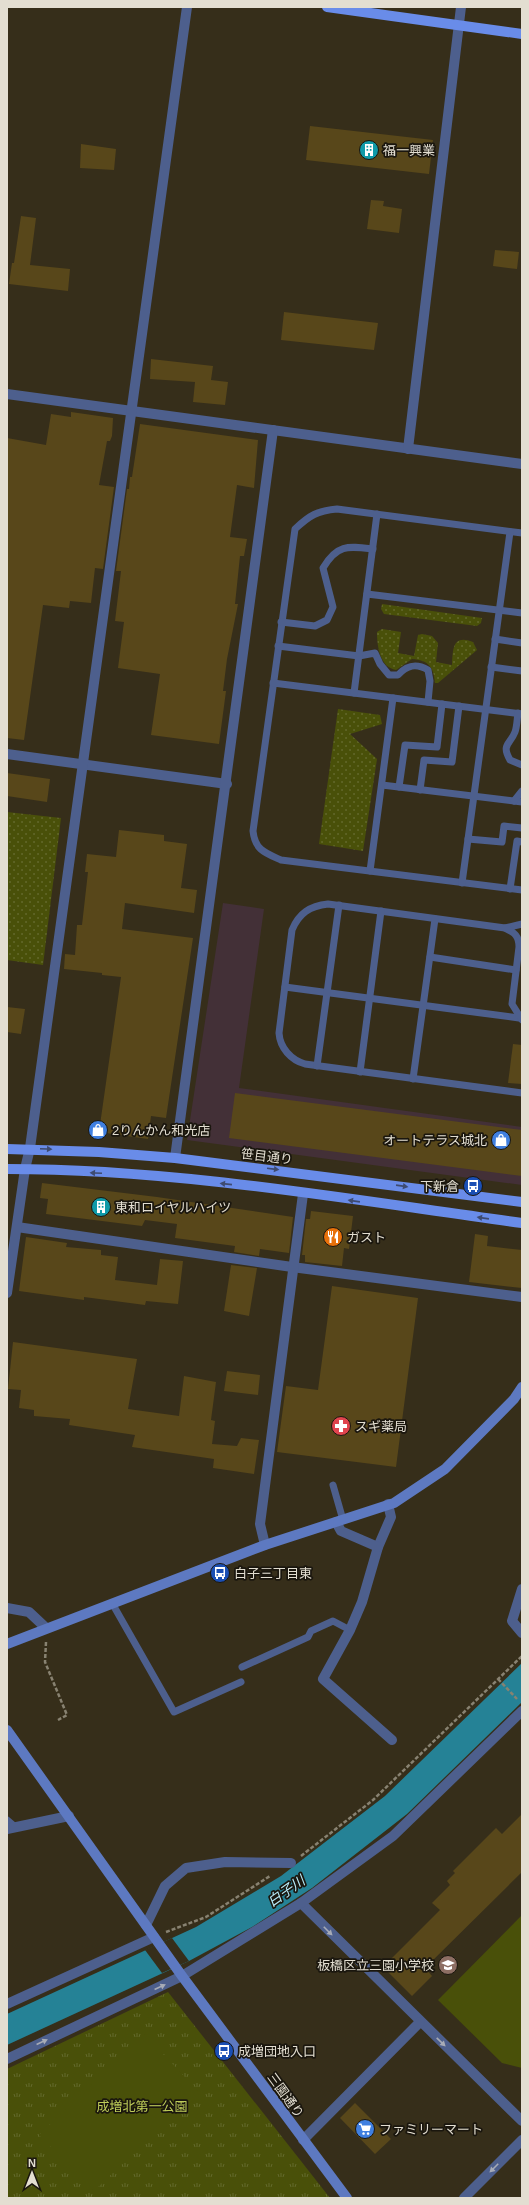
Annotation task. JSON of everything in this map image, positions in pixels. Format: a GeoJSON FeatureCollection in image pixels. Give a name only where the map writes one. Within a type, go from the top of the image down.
{"type":"FeatureCollection","features":[{"type":"Feature","properties":{"kind":"main road"},"geometry":{"type":"LineString","coordinates":[[327,7],[522,34]]}},
{"type":"Feature","properties":{"kind":"main road","name":"笹目通り"},"geometry":{"type":"LineString","coordinates":[[7,1149],[30,1148],[175,1158],[522,1202]]}},
{"type":"Feature","properties":{"kind":"main road"},"geometry":{"type":"LineString","coordinates":[[7,1169],[173,1179],[303,1194],[522,1223]]}},
{"type":"Feature","properties":{"kind":"street"},"geometry":{"type":"LineString","coordinates":[[7,1293],[13,1229],[30,1148],[84,765],[187,7]]}},
{"type":"Feature","properties":{"kind":"street"},"geometry":{"type":"LineString","coordinates":[[408,449],[461,7]]}},
{"type":"Feature","properties":{"kind":"street"},"geometry":{"type":"LineString","coordinates":[[7,394],[522,464]]}},
{"type":"Feature","properties":{"kind":"street"},"geometry":{"type":"LineString","coordinates":[[175,1158],[227,784],[273,430]]}},
{"type":"Feature","properties":{"kind":"street"},"geometry":{"type":"LineString","coordinates":[[7,754],[227,784]]}},
{"type":"Feature","properties":{"kind":"street"},"geometry":{"type":"LineString","coordinates":[[265,1544],[260,1524],[292,1267],[303,1194]]}},
{"type":"Feature","properties":{"kind":"street"},"geometry":{"type":"LineString","coordinates":[[13,1229],[522,1297]]}},
{"type":"Feature","properties":{"kind":"street"},"geometry":{"type":"LineString","coordinates":[[7,1644],[265,1544],[340,1521],[388,1504],[421,1487],[445,1469],[514,1399],[522,1387]]}},
{"type":"Feature","properties":{"kind":"street"},"geometry":{"type":"LineString","coordinates":[[388,1504],[391,1516],[378,1547],[362,1602],[350,1630],[323,1679],[392,1740]]}},
{"type":"Feature","properties":{"kind":"street"},"geometry":{"type":"LineString","coordinates":[[340,1521],[340,1531],[378,1547]]}},
{"type":"Feature","properties":{"kind":"street"},"geometry":{"type":"LineString","coordinates":[[522,1589],[512,1621],[522,1633]]}},
{"type":"Feature","properties":{"kind":"street"},"geometry":{"type":"LineString","coordinates":[[7,1608],[29,1612],[44,1629]]}},
{"type":"Feature","properties":{"kind":"street"},"geometry":{"type":"LineString","coordinates":[[7,2059],[179,1973],[301,1903],[393,1836],[522,1711]]}},
{"type":"Feature","properties":{"kind":"street"},"geometry":{"type":"LineString","coordinates":[[7,1730],[156,1939],[7,2004]]}},
{"type":"Feature","properties":{"kind":"street"},"geometry":{"type":"LineString","coordinates":[[9,1825],[69,1816]]}},
{"type":"Feature","properties":{"kind":"street"},"geometry":{"type":"LineString","coordinates":[[146,1925],[165,1886],[186,1868],[225,1862],[291,1863]]}},
{"type":"Feature","properties":{"kind":"street"},"geometry":{"type":"LineString","coordinates":[[301,1903],[522,2121]]}},
{"type":"Feature","properties":{"kind":"street","name":"三園通り"},"geometry":{"type":"LineString","coordinates":[[156,1939],[179,1973],[347,2198]]}},
{"type":"Feature","properties":{"kind":"street"},"geometry":{"type":"LineString","coordinates":[[303,2140],[420,2022]]}},
{"type":"Feature","properties":{"kind":"street"},"geometry":{"type":"LineString","coordinates":[[464,2198],[522,2140]]}},
{"type":"Feature","properties":{"kind":"lane"},"geometry":{"type":"LineString","coordinates":[[522,533],[337,508],[320,510],[307,518],[295,529],[253,831],[254,842],[265,853],[281,860],[522,890]]}},
{"type":"Feature","properties":{"kind":"lane"},"geometry":{"type":"LineString","coordinates":[[354,693],[377,514]]}},
{"type":"Feature","properties":{"kind":"lane"},"geometry":{"type":"LineString","coordinates":[[462,883],[510,532]]}},
{"type":"Feature","properties":{"kind":"lane"},"geometry":{"type":"LineString","coordinates":[[281,622],[315,626],[328,620],[333,607],[323,568],[330,555],[346,546],[373,549]]}},
{"type":"Feature","properties":{"kind":"lane"},"geometry":{"type":"LineString","coordinates":[[367,594],[522,613]]}},
{"type":"Feature","properties":{"kind":"lane"},"geometry":{"type":"LineString","coordinates":[[495,639],[522,643]]}},
{"type":"Feature","properties":{"kind":"lane"},"geometry":{"type":"LineString","coordinates":[[278,646],[359,656],[375,653],[380,664],[389,676],[398,675],[405,668],[412,665],[421,666],[428,670],[430,680],[428,702]]}},
{"type":"Feature","properties":{"kind":"lane"},"geometry":{"type":"LineString","coordinates":[[491,667],[522,672]]}},
{"type":"Feature","properties":{"kind":"lane"},"geometry":{"type":"LineString","coordinates":[[273,683],[520,714],[515,733],[507,743],[506,753],[510,760],[522,764]]}},
{"type":"Feature","properties":{"kind":"lane"},"geometry":{"type":"LineString","coordinates":[[370,871],[394,698]]}},
{"type":"Feature","properties":{"kind":"lane"},"geometry":{"type":"LineString","coordinates":[[399,787],[405,745],[437,748],[442,704]]}},
{"type":"Feature","properties":{"kind":"lane"},"geometry":{"type":"LineString","coordinates":[[420,790],[424,760],[452,762],[459,706]]}},
{"type":"Feature","properties":{"kind":"lane"},"geometry":{"type":"LineString","coordinates":[[382,785],[522,802]]}},
{"type":"Feature","properties":{"kind":"lane"},"geometry":{"type":"LineString","coordinates":[[514,801],[522,791]]}},
{"type":"Feature","properties":{"kind":"lane"},"geometry":{"type":"LineString","coordinates":[[468,838],[502,842],[504,826],[522,828]]}},
{"type":"Feature","properties":{"kind":"lane"},"geometry":{"type":"LineString","coordinates":[[510,889],[517,841],[522,842]]}},
{"type":"Feature","properties":{"kind":"lane"},"geometry":{"type":"LineString","coordinates":[[521,1019],[512,1004],[519,939],[514,932],[505,928],[339,906],[316,906],[297,919],[292,930],[280,1039],[286,1051],[294,1060],[317,1066],[522,1093]]}},
{"type":"Feature","properties":{"kind":"lane"},"geometry":{"type":"LineString","coordinates":[[317,1066],[339,906]]}},
{"type":"Feature","properties":{"kind":"lane"},"geometry":{"type":"LineString","coordinates":[[360,1072],[381,911]]}},
{"type":"Feature","properties":{"kind":"lane"},"geometry":{"type":"LineString","coordinates":[[413,1079],[435,919]]}},
{"type":"Feature","properties":{"kind":"lane"},"geometry":{"type":"LineString","coordinates":[[505,928],[522,924]]}},
{"type":"Feature","properties":{"kind":"lane"},"geometry":{"type":"LineString","coordinates":[[430,957],[516,970]]}},
{"type":"Feature","properties":{"kind":"lane"},"geometry":{"type":"LineString","coordinates":[[285,987],[521,1019]]}},
{"type":"Feature","properties":{"kind":"lane"},"geometry":{"type":"LineString","coordinates":[[332,1485],[340,1521]]}},
{"type":"Feature","properties":{"kind":"lane"},"geometry":{"type":"LineString","coordinates":[[112,1603],[174,1712],[240,1682]]}},
{"type":"Feature","properties":{"kind":"lane"},"geometry":{"type":"LineString","coordinates":[[242,1667],[308,1637],[311,1631],[333,1621],[350,1630]]}},
{"type":"Feature","properties":{"kind":"path"},"geometry":{"type":"LineString","coordinates":[[44,1629],[46,1638],[45,1662],[67,1715],[58,1720]]}},
{"type":"Feature","properties":{"kind":"path"},"geometry":{"type":"LineString","coordinates":[[291,1863],[373,1800],[522,1656]]}},
{"type":"Feature","properties":{"kind":"path"},"geometry":{"type":"LineString","coordinates":[[498,1679],[522,1704]]}},
{"type":"Feature","properties":{"kind":"path"},"geometry":{"type":"LineString","coordinates":[[156,1939],[206,1917],[272,1875]]}},
{"type":"Feature","properties":{"kind":"shaded area"},"geometry":{"type":"Polygon","coordinates":[[[223,903],[264,909],[239,1088],[522,1127],[522,1185],[187,1140],[223,903]]]}},
{"type":"Feature","properties":{"kind":"green space"},"geometry":{"type":"Polygon","coordinates":[[[382,604],[482,618],[481,623],[477,626],[384,614],[381,609],[382,604]]]}},
{"type":"Feature","properties":{"kind":"green space"},"geometry":{"type":"Polygon","coordinates":[[[382,629],[401,632],[398,653],[414,656],[418,635],[422,634],[432,636],[438,643],[436,662],[452,665],[455,645],[461,640],[473,642],[477,650],[438,683],[435,683],[432,669],[429,665],[422,661],[412,659],[396,670],[386,665],[380,656],[378,644],[377,632],[382,629]]]}},
{"type":"Feature","properties":{"kind":"green space"},"geometry":{"type":"Polygon","coordinates":[[[338,709],[380,715],[382,724],[350,734],[377,759],[363,851],[319,844],[338,709]]]}},
{"type":"Feature","properties":{"kind":"green space"},"geometry":{"type":"Polygon","coordinates":[[[7,812],[61,818],[43,965],[7,960],[7,812]]]}},
{"type":"Feature","properties":{"kind":"green space"},"geometry":{"type":"Polygon","coordinates":[[[522,1915],[522,2068],[502,2063],[438,2000],[522,1915]]]}},
{"type":"Feature","properties":{"kind":"green space","name":"成増北第一公園"},"geometry":{"type":"Polygon","coordinates":[[[168,1992],[330,2198],[7,2198],[7,2069],[168,1992]]]}},
{"type":"Feature","properties":{"kind":"green space"},"geometry":{"type":"Polygon","coordinates":[[[144,2034],[198,2091],[94,2191],[39,2135],[144,2034]]]}},
{"type":"Feature","properties":{"kind":"water","name":"白子川"},"geometry":{"type":"Polygon","coordinates":[[[522,1663],[522,1702],[407,1814],[312,1888],[252,1927],[189,1961],[7,2045],[7,2014],[196,1927],[281,1876],[385,1796],[522,1663]]]}},
{"type":"Feature","properties":{"kind":"pier"},"geometry":{"type":"Polygon","coordinates":[[[172,1938],[189,1961],[162,1973],[145,1950],[172,1938]]]}},
{"type":"Feature","properties":{"kind":"building","name":"福一興業"},"geometry":{"type":"Polygon","coordinates":[[[310,126],[433,140],[429,174],[306,160],[310,126]]]}},
{"type":"Feature","properties":{"kind":"building"},"geometry":{"type":"Polygon","coordinates":[[[81,144],[116,149],[114,170],[80,168],[81,144]]]}},
{"type":"Feature","properties":{"kind":"building"},"geometry":{"type":"Polygon","coordinates":[[[371,200],[384,201],[383,206],[402,209],[399,233],[367,229],[371,200]]]}},
{"type":"Feature","properties":{"kind":"building"},"geometry":{"type":"Polygon","coordinates":[[[21,216],[36,218],[30,265],[70,269],[68,291],[9,284],[12,263],[14,263],[21,216]]]}},
{"type":"Feature","properties":{"kind":"building"},"geometry":{"type":"Polygon","coordinates":[[[495,250],[519,252],[517,269],[493,266],[495,250]]]}},
{"type":"Feature","properties":{"kind":"building"},"geometry":{"type":"Polygon","coordinates":[[[284,312],[378,323],[374,350],[281,340],[284,312]]]}},
{"type":"Feature","properties":{"kind":"building"},"geometry":{"type":"Polygon","coordinates":[[[151,359],[213,366],[211,380],[228,382],[225,405],[193,402],[195,382],[150,379],[151,359]]]}},
{"type":"Feature","properties":{"kind":"building"},"geometry":{"type":"Polygon","coordinates":[[[71,412],[113,418],[112,436],[110,441],[107,441],[99,485],[114,487],[103,569],[95,568],[91,603],[70,601],[69,608],[43,605],[24,740],[7,738],[7,438],[46,445],[51,414],[71,417],[71,412]]]}},
{"type":"Feature","properties":{"kind":"building"},"geometry":{"type":"Polygon","coordinates":[[[140,424],[258,440],[254,488],[237,485],[230,537],[247,539],[244,556],[240,556],[235,604],[238,604],[227,659],[223,691],[226,691],[219,744],[151,735],[160,674],[118,668],[124,622],[115,621],[121,571],[116,571],[127,489],[129,489],[130,477],[132,477],[140,424]]]}},
{"type":"Feature","properties":{"kind":"building"},"geometry":{"type":"Polygon","coordinates":[[[7,773],[50,779],[47,802],[7,796],[7,773]]]}},
{"type":"Feature","properties":{"kind":"building"},"geometry":{"type":"Polygon","coordinates":[[[119,830],[164,835],[164,841],[187,844],[181,888],[197,890],[194,913],[125,903],[122,929],[193,938],[166,1118],[151,1116],[148,1139],[99,1132],[121,977],[102,975],[102,973],[64,969],[65,954],[75,955],[77,925],[82,925],[88,872],[85,872],[87,854],[116,857],[119,830]]]}},
{"type":"Feature","properties":{"kind":"building"},"geometry":{"type":"Polygon","coordinates":[[[7,1007],[25,1009],[21,1034],[7,1032],[7,1007]]]}},
{"type":"Feature","properties":{"kind":"building"},"geometry":{"type":"Polygon","coordinates":[[[513,1044],[522,1045],[522,1084],[508,1083],[513,1044]]]}},
{"type":"Feature","properties":{"kind":"building"},"geometry":{"type":"Polygon","coordinates":[[[235,1093],[522,1130],[522,1176],[229,1138],[235,1093]]]}},
{"type":"Feature","properties":{"kind":"building"},"geometry":{"type":"Polygon","coordinates":[[[42,1183],[157,1197],[293,1217],[289,1253],[260,1249],[259,1256],[234,1252],[235,1246],[175,1238],[177,1224],[145,1220],[142,1226],[46,1214],[48,1199],[40,1198],[42,1183]]]}},
{"type":"Feature","properties":{"kind":"building"},"geometry":{"type":"Polygon","coordinates":[[[311,1211],[353,1216],[349,1249],[344,1248],[342,1266],[305,1262],[305,1255],[302,1255],[306,1219],[310,1219],[311,1211]]]}},
{"type":"Feature","properties":{"kind":"building"},"geometry":{"type":"Polygon","coordinates":[[[475,1234],[488,1236],[487,1246],[522,1250],[522,1288],[469,1282],[475,1234]]]}},
{"type":"Feature","properties":{"kind":"building"},"geometry":{"type":"Polygon","coordinates":[[[26,1237],[67,1243],[66,1247],[101,1250],[101,1255],[118,1257],[115,1280],[157,1285],[160,1259],[183,1261],[178,1304],[146,1301],[145,1305],[84,1297],[84,1300],[19,1291],[26,1237]]]}},
{"type":"Feature","properties":{"kind":"building"},"geometry":{"type":"Polygon","coordinates":[[[231,1265],[257,1268],[249,1316],[224,1311],[231,1265]]]}},
{"type":"Feature","properties":{"kind":"building"},"geometry":{"type":"Polygon","coordinates":[[[332,1286],[418,1298],[396,1467],[277,1452],[286,1386],[318,1390],[332,1286]]]}},
{"type":"Feature","properties":{"kind":"building"},"geometry":{"type":"Polygon","coordinates":[[[13,1342],[137,1359],[128,1409],[179,1416],[184,1376],[216,1382],[211,1420],[215,1421],[212,1444],[237,1446],[241,1438],[259,1440],[254,1474],[213,1468],[214,1459],[132,1447],[135,1435],[69,1425],[70,1419],[34,1416],[34,1410],[19,1408],[21,1390],[8,1389],[13,1342]]]}},
{"type":"Feature","properties":{"kind":"building"},"geometry":{"type":"Polygon","coordinates":[[[227,1371],[260,1375],[258,1395],[224,1391],[227,1371]]]}},
{"type":"Feature","properties":{"kind":"building"},"geometry":{"type":"Polygon","coordinates":[[[522,1814],[522,1872],[425,1968],[432,1976],[412,1996],[383,1967],[440,1910],[432,1903],[450,1885],[447,1881],[455,1873],[453,1871],[496,1828],[502,1834],[522,1814]]]}},
{"type":"Feature","properties":{"kind":"building","name":"ファミリーマート"},"geometry":{"type":"Polygon","coordinates":[[[355,2103],[391,2139],[375,2154],[340,2118],[355,2103]]]}},
{"type":"Feature","properties":{"kind":"place","name":"福一興業"},"geometry":{"type":"Point","coordinates":[369,150]}},
{"type":"Feature","properties":{"kind":"place","name":"2りんかん和光店"},"geometry":{"type":"Point","coordinates":[98,1130]}},
{"type":"Feature","properties":{"kind":"place","name":"オートテラス城北"},"geometry":{"type":"Point","coordinates":[501,1140]}},
{"type":"Feature","properties":{"kind":"place","name":"下新倉"},"geometry":{"type":"Point","coordinates":[473,1186]}},
{"type":"Feature","properties":{"kind":"place","name":"東和ロイヤルハイツ"},"geometry":{"type":"Point","coordinates":[101,1207]}},
{"type":"Feature","properties":{"kind":"place","name":"ガスト"},"geometry":{"type":"Point","coordinates":[333,1237]}},
{"type":"Feature","properties":{"kind":"place","name":"スギ薬局"},"geometry":{"type":"Point","coordinates":[341,1426]}},
{"type":"Feature","properties":{"kind":"place","name":"白子三丁目東"},"geometry":{"type":"Point","coordinates":[220,1573]}},
{"type":"Feature","properties":{"kind":"place","name":"板橋区立三園小学校"},"geometry":{"type":"Point","coordinates":[448,1965]}},
{"type":"Feature","properties":{"kind":"place","name":"成増団地入口"},"geometry":{"type":"Point","coordinates":[224,2051]}},
{"type":"Feature","properties":{"kind":"place","name":"ファミリーマート"},"geometry":{"type":"Point","coordinates":[365,2129]}}]}
